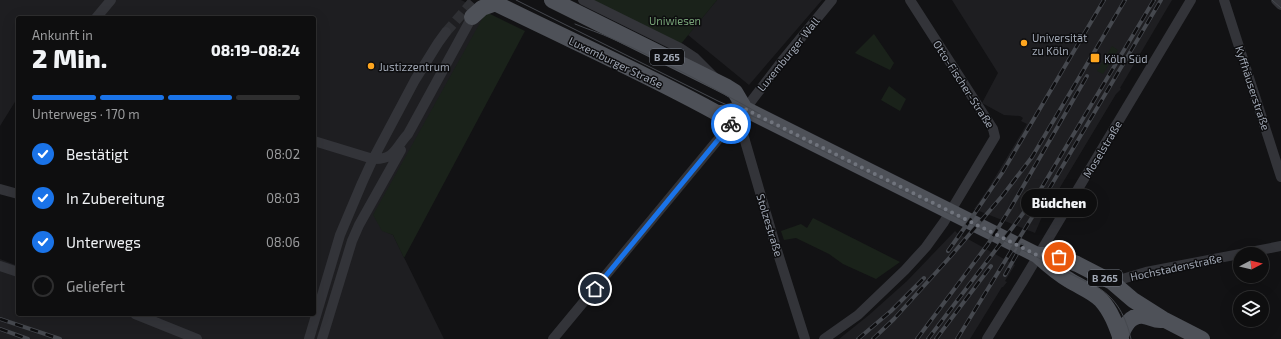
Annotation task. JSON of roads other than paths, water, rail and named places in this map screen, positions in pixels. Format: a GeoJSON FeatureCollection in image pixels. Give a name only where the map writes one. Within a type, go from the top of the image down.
{"type":"FeatureCollection","features":[{"type":"Feature","properties":{"kind":"main road"},"geometry":{"type":"LineString","coordinates":[[472,0],[472,17]]}},
{"type":"Feature","properties":{"kind":"main road","name":"B 265"},"geometry":{"type":"LineString","coordinates":[[552,0],[721,84],[735,92],[745,109],[1037,255],[1046,264],[1068,280],[1095,295],[1102,301],[1112,317],[1121,338]]}},
{"type":"Feature","properties":{"kind":"main road"},"geometry":{"type":"LineString","coordinates":[[472,17],[492,2]]}},
{"type":"Feature","properties":{"kind":"main road","name":"Luxemburger Straße"},"geometry":{"type":"LineString","coordinates":[[492,2],[558,35],[572,40],[717,113],[724,114],[738,109],[745,109]]}},
{"type":"Feature","properties":{"kind":"main road","name":"B 265"},"geometry":{"type":"LineString","coordinates":[[1037,255],[1051,255],[1077,264],[1112,282],[1133,300],[1163,319],[1202,339]]}},
{"type":"Feature","properties":{"kind":"main road"},"geometry":{"type":"LineString","coordinates":[[1121,338],[1125,325],[1130,319],[1144,316],[1156,320],[1163,319]]}},
{"type":"Feature","properties":{"kind":"street"},"geometry":{"type":"LineString","coordinates":[[98,16],[111,0]]}},
{"type":"Feature","properties":{"kind":"street"},"geometry":{"type":"LineString","coordinates":[[583,0],[658,37],[690,55],[721,84]]}},
{"type":"Feature","properties":{"kind":"street","name":"Luxemburger Wall"},"geometry":{"type":"LineString","coordinates":[[554,339],[716,142],[745,109],[832,0]]}},
{"type":"Feature","properties":{"kind":"street","name":"Otto-Fischer-Straße"},"geometry":{"type":"LineString","coordinates":[[910,0],[995,133],[994,139],[951,211]]}},
{"type":"Feature","properties":{"kind":"street","name":"Moselstraße"},"geometry":{"type":"LineString","coordinates":[[986,339],[1191,0]]}},
{"type":"Feature","properties":{"kind":"street","name":"Kyffhäuserstraße"},"geometry":{"type":"LineString","coordinates":[[1224,0],[1277,150],[1281,177]]}},
{"type":"Feature","properties":{"kind":"street"},"geometry":{"type":"LineString","coordinates":[[1276,0],[1281,5]]}},
{"type":"Feature","properties":{"kind":"street"},"geometry":{"type":"LineString","coordinates":[[322,339],[352,241],[359,225],[406,143],[408,134],[472,17]]}},
{"type":"Feature","properties":{"kind":"street"},"geometry":{"type":"LineString","coordinates":[[316,315],[346,219],[373,159],[415,80],[446,32]]}},
{"type":"Feature","properties":{"kind":"street","name":"Stolzestraße"},"geometry":{"type":"LineString","coordinates":[[745,109],[743,134],[805,339]]}},
{"type":"Feature","properties":{"kind":"street"},"geometry":{"type":"LineString","coordinates":[[359,191],[366,183],[374,169],[396,151],[401,141],[408,134]]}},
{"type":"Feature","properties":{"kind":"street"},"geometry":{"type":"LineString","coordinates":[[316,142],[373,159],[390,156]]}},
{"type":"Feature","properties":{"kind":"street"},"geometry":{"type":"LineString","coordinates":[[0,188],[16,193]]}},
{"type":"Feature","properties":{"kind":"street"},"geometry":{"type":"LineString","coordinates":[[824,339],[858,314],[905,270],[935,235],[951,211]]}},
{"type":"Feature","properties":{"kind":"street"},"geometry":{"type":"LineString","coordinates":[[340,237],[343,244],[352,241]]}},
{"type":"Feature","properties":{"kind":"street","name":"Hochstadenstraße"},"geometry":{"type":"LineString","coordinates":[[1112,282],[1146,272],[1281,246]]}},
{"type":"Feature","properties":{"kind":"street"},"geometry":{"type":"LineString","coordinates":[[331,265],[336,264],[340,268],[342,274]]}},
{"type":"Feature","properties":{"kind":"street"},"geometry":{"type":"LineString","coordinates":[[0,266],[16,271]]}},
{"type":"Feature","properties":{"kind":"street"},"geometry":{"type":"LineString","coordinates":[[140,316],[197,339]]}},
{"type":"Feature","properties":{"kind":"street"},"geometry":{"type":"LineString","coordinates":[[309,339],[316,316]]}},
{"type":"Feature","properties":{"kind":"tunnel"},"geometry":{"type":"LineString","coordinates":[[446,32],[474,0]]}},
{"type":"Feature","properties":{"kind":"tram line"},"geometry":{"type":"LineString","coordinates":[[516,0],[1097,287],[1110,297],[1120,309],[1131,339]]}},
{"type":"Feature","properties":{"kind":"tram line"},"geometry":{"type":"LineString","coordinates":[[1272,0],[1281,8]]}},
{"type":"Feature","properties":{"kind":"tram line"},"geometry":{"type":"LineString","coordinates":[[575,24],[650,56],[706,84],[760,114]]}},
{"type":"Feature","properties":{"kind":"railway"},"geometry":{"type":"LineString","coordinates":[[948,251],[1002,173],[1104,0]]}},
{"type":"Feature","properties":{"kind":"railway"},"geometry":{"type":"LineString","coordinates":[[873,339],[894,319],[950,257],[1003,195],[1032,157],[1125,0]]}},
{"type":"Feature","properties":{"kind":"railway"},"geometry":{"type":"LineString","coordinates":[[928,339],[1039,192],[1154,0]]}},
{"type":"Feature","properties":{"kind":"railway"},"geometry":{"type":"LineString","coordinates":[[957,339],[1039,206],[1161,0]]}},
{"type":"Feature","properties":{"kind":"railway"},"geometry":{"type":"LineString","coordinates":[[917,339],[988,244],[1087,76]]}},
{"type":"Feature","properties":{"kind":"railway"},"geometry":{"type":"LineString","coordinates":[[1005,275],[1022,245]]}},
{"type":"Feature","properties":{"kind":"railway"},"geometry":{"type":"LineString","coordinates":[[936,339],[991,266]]}},
{"type":"Feature","properties":{"kind":"railway"},"geometry":{"type":"LineString","coordinates":[[858,339],[891,311],[924,278]]}},
{"type":"Feature","properties":{"kind":"railway"},"geometry":{"type":"LineString","coordinates":[[0,319],[60,339]]}},
{"type":"Feature","properties":{"kind":"railway"},"geometry":{"type":"LineString","coordinates":[[0,329],[28,339]]}},
{"type":"Feature","properties":{"kind":"place","name":"Universität zu Köln"},"geometry":{"type":"Point","coordinates":[1024,43]}},
{"type":"Feature","properties":{"kind":"place","name":"Köln Süd"},"geometry":{"type":"Point","coordinates":[1095,58]}},
{"type":"Feature","properties":{"kind":"place","name":"Justizzentrum"},"geometry":{"type":"Point","coordinates":[371,66]}},
{"type":"Feature","properties":{"kind":"place","name":"Büdchen"},"geometry":{"type":"Point","coordinates":[1059,257]}},
{"type":"Feature","properties":{"kind":"park label","name":"Uniwiesen"},"geometry":{"type":"Point","coordinates":[675,20]}}]}
